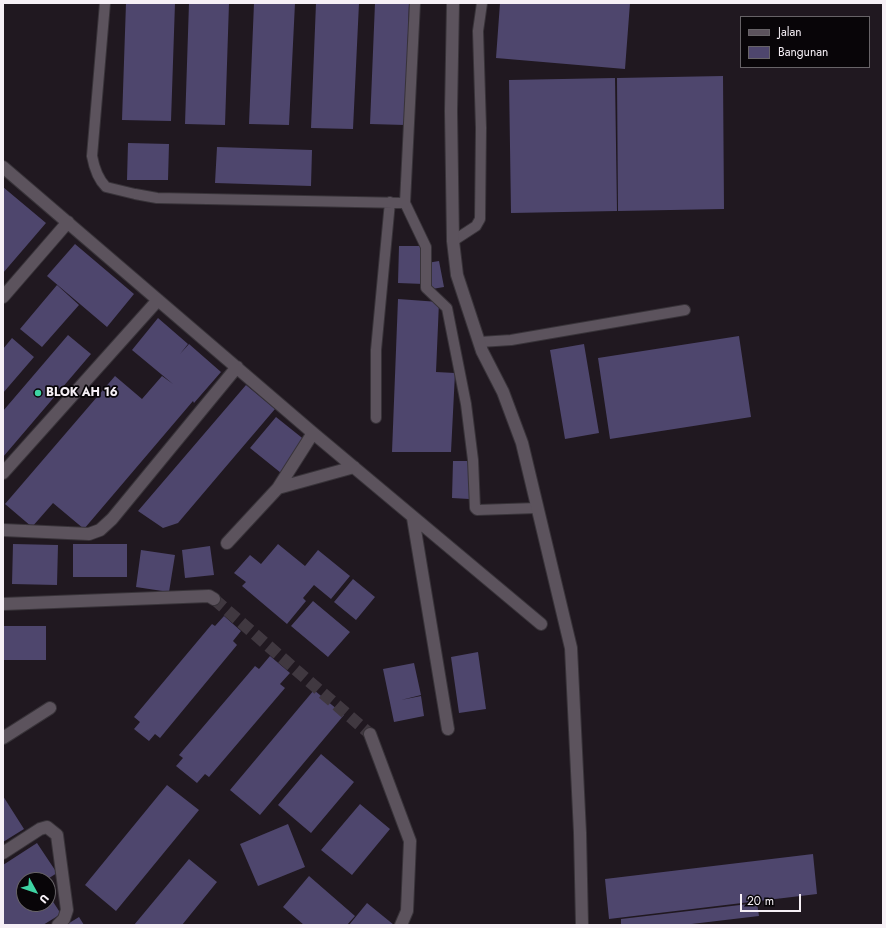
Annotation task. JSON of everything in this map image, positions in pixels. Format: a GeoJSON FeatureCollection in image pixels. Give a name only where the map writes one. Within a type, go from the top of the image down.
{"type":"FeatureCollection","features":[{"type":"Feature","properties":{"kind":"street"},"geometry":{"type":"LineString","coordinates":[[453,3],[451,111],[453,241],[457,275],[482,351],[503,392],[522,443],[571,648],[580,832],[582,925]]}},
{"type":"Feature","properties":{"kind":"street"},"geometry":{"type":"LineString","coordinates":[[3,167],[313,434],[541,624]]}},
{"type":"Feature","properties":{"kind":"street"},"geometry":{"type":"LineString","coordinates":[[3,297],[68,222]]}},
{"type":"Feature","properties":{"kind":"street"},"geometry":{"type":"LineString","coordinates":[[3,473],[158,300]]}},
{"type":"Feature","properties":{"kind":"street"},"geometry":{"type":"LineString","coordinates":[[3,530],[89,534],[100,530],[112,519],[237,367]]}},
{"type":"Feature","properties":{"kind":"street"},"geometry":{"type":"LineString","coordinates":[[227,543],[278,488],[313,434]]}},
{"type":"Feature","properties":{"kind":"street"},"geometry":{"type":"LineString","coordinates":[[278,488],[354,467]]}},
{"type":"Feature","properties":{"kind":"street"},"geometry":{"type":"LineString","coordinates":[[413,518],[448,728]]}},
{"type":"Feature","properties":{"kind":"street"},"geometry":{"type":"LineString","coordinates":[[3,604],[209,596],[214,599]]}},
{"type":"Feature","properties":{"kind":"street"},"geometry":{"type":"LineString","coordinates":[[3,738],[50,708]]}},
{"type":"Feature","properties":{"kind":"street"},"geometry":{"type":"LineString","coordinates":[[370,734],[410,841],[407,911],[401,925]]}},
{"type":"Feature","properties":{"kind":"street"},"geometry":{"type":"LineString","coordinates":[[3,853],[40,829],[46,827],[56,835],[67,910],[64,920],[58,925]]}},
{"type":"Feature","properties":{"kind":"lane"},"geometry":{"type":"LineString","coordinates":[[106,3],[92,156],[96,170],[106,187],[157,198],[405,203]]}},
{"type":"Feature","properties":{"kind":"lane"},"geometry":{"type":"LineString","coordinates":[[416,3],[405,203],[426,247],[426,288],[447,308],[466,404],[473,460],[476,509],[537,508]]}},
{"type":"Feature","properties":{"kind":"lane"},"geometry":{"type":"LineString","coordinates":[[453,241],[476,226],[480,219],[481,128],[478,31],[482,3]]}},
{"type":"Feature","properties":{"kind":"lane"},"geometry":{"type":"LineString","coordinates":[[376,418],[376,350],[390,202]]}},
{"type":"Feature","properties":{"kind":"lane"},"geometry":{"type":"LineString","coordinates":[[480,342],[510,340],[685,310]]}},
{"type":"Feature","properties":{"kind":"building"},"geometry":{"type":"Polygon","coordinates":[[[126,3],[175,3],[171,121],[122,120],[126,3]]]}},
{"type":"Feature","properties":{"kind":"building"},"geometry":{"type":"Polygon","coordinates":[[[189,3],[229,3],[225,125],[185,124],[189,3]]]}},
{"type":"Feature","properties":{"kind":"building"},"geometry":{"type":"Polygon","coordinates":[[[254,3],[295,3],[289,125],[249,124],[254,3]]]}},
{"type":"Feature","properties":{"kind":"building"},"geometry":{"type":"Polygon","coordinates":[[[316,3],[359,3],[353,129],[311,128],[316,3]]]}},
{"type":"Feature","properties":{"kind":"building"},"geometry":{"type":"Polygon","coordinates":[[[375,3],[409,3],[405,125],[370,124],[375,3]]]}},
{"type":"Feature","properties":{"kind":"building"},"geometry":{"type":"Polygon","coordinates":[[[500,3],[630,3],[625,69],[496,58],[500,3]]]}},
{"type":"Feature","properties":{"kind":"building"},"geometry":{"type":"Polygon","coordinates":[[[723,76],[724,209],[618,211],[617,78],[723,76]]]}},
{"type":"Feature","properties":{"kind":"building"},"geometry":{"type":"Polygon","coordinates":[[[615,78],[617,211],[511,213],[509,80],[615,78]]]}},
{"type":"Feature","properties":{"kind":"building"},"geometry":{"type":"Polygon","coordinates":[[[128,143],[169,144],[168,180],[127,180],[128,143]]]}},
{"type":"Feature","properties":{"kind":"building"},"geometry":{"type":"Polygon","coordinates":[[[217,147],[312,150],[311,186],[215,183],[217,147]]]}},
{"type":"Feature","properties":{"kind":"building"},"geometry":{"type":"Polygon","coordinates":[[[3,187],[46,223],[3,273],[3,187]]]}},
{"type":"Feature","properties":{"kind":"building"},"geometry":{"type":"Polygon","coordinates":[[[75,244],[134,294],[107,327],[47,276],[75,244]]]}},
{"type":"Feature","properties":{"kind":"building"},"geometry":{"type":"Polygon","coordinates":[[[399,246],[425,246],[424,284],[398,283],[399,246]]]}},
{"type":"Feature","properties":{"kind":"building"},"geometry":{"type":"Polygon","coordinates":[[[439,261],[444,287],[432,289],[427,263],[439,261]]]}},
{"type":"Feature","properties":{"kind":"building"},"geometry":{"type":"Polygon","coordinates":[[[57,285],[79,305],[42,347],[20,329],[57,285]]]}},
{"type":"Feature","properties":{"kind":"building"},"geometry":{"type":"Polygon","coordinates":[[[398,299],[439,302],[436,372],[455,373],[451,452],[392,452],[398,299]]]}},
{"type":"Feature","properties":{"kind":"building"},"geometry":{"type":"Polygon","coordinates":[[[158,318],[188,344],[180,354],[189,344],[221,372],[194,403],[193,401],[84,529],[53,503],[32,527],[5,504],[115,376],[142,399],[162,376],[173,384],[132,350],[158,318]]]}},
{"type":"Feature","properties":{"kind":"building"},"geometry":{"type":"Polygon","coordinates":[[[68,335],[91,354],[3,457],[3,411],[68,335]]]}},
{"type":"Feature","properties":{"kind":"building"},"geometry":{"type":"Polygon","coordinates":[[[739,336],[751,417],[610,439],[598,358],[739,336]]]}},
{"type":"Feature","properties":{"kind":"building"},"geometry":{"type":"Polygon","coordinates":[[[12,338],[34,357],[3,393],[3,349],[12,338]]]}},
{"type":"Feature","properties":{"kind":"building"},"geometry":{"type":"Polygon","coordinates":[[[584,344],[599,433],[565,439],[550,350],[584,344]]]}},
{"type":"Feature","properties":{"kind":"building"},"geometry":{"type":"Polygon","coordinates":[[[246,385],[275,409],[178,523],[163,528],[138,511],[246,385]]]}},
{"type":"Feature","properties":{"kind":"building"},"geometry":{"type":"Polygon","coordinates":[[[276,417],[306,441],[281,473],[250,448],[276,417]]]}},
{"type":"Feature","properties":{"kind":"building"},"geometry":{"type":"Polygon","coordinates":[[[453,461],[470,461],[469,499],[452,498],[453,461]]]}},
{"type":"Feature","properties":{"kind":"building"},"geometry":{"type":"Polygon","coordinates":[[[13,544],[58,545],[57,585],[12,584],[13,544]]]}},
{"type":"Feature","properties":{"kind":"building"},"geometry":{"type":"Polygon","coordinates":[[[73,544],[127,544],[127,577],[73,577],[73,544]]]}},
{"type":"Feature","properties":{"kind":"building"},"geometry":{"type":"Polygon","coordinates":[[[278,544],[305,566],[318,550],[350,576],[331,599],[314,585],[303,598],[306,601],[287,624],[242,586],[246,582],[234,573],[250,555],[261,564],[278,544]]]}},
{"type":"Feature","properties":{"kind":"building"},"geometry":{"type":"Polygon","coordinates":[[[210,546],[214,575],[185,578],[182,550],[210,546]]]}},
{"type":"Feature","properties":{"kind":"building"},"geometry":{"type":"Polygon","coordinates":[[[141,550],[175,555],[169,592],[136,587],[141,550]]]}},
{"type":"Feature","properties":{"kind":"building"},"geometry":{"type":"Polygon","coordinates":[[[353,579],[375,597],[356,620],[334,602],[353,579]]]}},
{"type":"Feature","properties":{"kind":"building"},"geometry":{"type":"Polygon","coordinates":[[[313,601],[350,632],[328,657],[291,626],[313,601]]]}},
{"type":"Feature","properties":{"kind":"building"},"geometry":{"type":"Polygon","coordinates":[[[224,616],[241,631],[233,641],[237,645],[160,738],[155,734],[149,741],[134,729],[140,722],[134,717],[212,624],[215,626],[224,616]]]}},
{"type":"Feature","properties":{"kind":"building"},"geometry":{"type":"Polygon","coordinates":[[[3,626],[46,626],[46,660],[3,660],[3,626]]]}},
{"type":"Feature","properties":{"kind":"building"},"geometry":{"type":"Polygon","coordinates":[[[478,652],[486,709],[459,713],[451,657],[478,652]]]}},
{"type":"Feature","properties":{"kind":"building"},"geometry":{"type":"Polygon","coordinates":[[[270,656],[290,673],[280,684],[285,688],[209,777],[205,774],[197,783],[176,766],[183,758],[179,755],[255,666],[259,669],[270,656]]]}},
{"type":"Feature","properties":{"kind":"building"},"geometry":{"type":"Polygon","coordinates":[[[414,663],[421,695],[401,700],[421,696],[424,716],[394,722],[383,669],[414,663]]]}},
{"type":"Feature","properties":{"kind":"building"},"geometry":{"type":"Polygon","coordinates":[[[314,690],[344,715],[260,815],[230,790],[314,690]]]}},
{"type":"Feature","properties":{"kind":"building"},"geometry":{"type":"Polygon","coordinates":[[[321,754],[354,782],[311,833],[278,805],[321,754]]]}},
{"type":"Feature","properties":{"kind":"building"},"geometry":{"type":"Polygon","coordinates":[[[167,785],[199,810],[116,911],[85,885],[167,785]]]}},
{"type":"Feature","properties":{"kind":"building"},"geometry":{"type":"Polygon","coordinates":[[[3,796],[24,829],[3,842],[3,796]]]}},
{"type":"Feature","properties":{"kind":"building"},"geometry":{"type":"Polygon","coordinates":[[[360,804],[390,829],[352,875],[321,850],[360,804]]]}},
{"type":"Feature","properties":{"kind":"building"},"geometry":{"type":"Polygon","coordinates":[[[288,824],[305,867],[258,886],[240,844],[288,824]]]}},
{"type":"Feature","properties":{"kind":"building"},"geometry":{"type":"Polygon","coordinates":[[[37,843],[57,873],[16,872],[16,912],[56,912],[56,906],[61,914],[43,925],[3,925],[3,865],[37,843]]]}},
{"type":"Feature","properties":{"kind":"building"},"geometry":{"type":"Polygon","coordinates":[[[813,854],[817,894],[609,919],[605,879],[813,854]]]}},
{"type":"Feature","properties":{"kind":"building"},"geometry":{"type":"Polygon","coordinates":[[[189,859],[217,882],[182,925],[134,925],[189,859]]]}},
{"type":"Feature","properties":{"kind":"building"},"geometry":{"type":"Polygon","coordinates":[[[309,876],[355,916],[347,925],[304,925],[283,907],[309,876]]]}},
{"type":"Feature","properties":{"kind":"building"},"geometry":{"type":"Polygon","coordinates":[[[367,903],[394,925],[349,925],[367,903]]]}},
{"type":"Feature","properties":{"kind":"building"},"geometry":{"type":"Polygon","coordinates":[[[757,903],[759,916],[683,925],[621,925],[621,919],[757,903]]]}},
{"type":"Feature","properties":{"kind":"building"},"geometry":{"type":"Polygon","coordinates":[[[79,917],[84,925],[66,925],[79,917]]]}},
{"type":"Feature","properties":{"kind":"tunnel"},"geometry":{"type":"LineString","coordinates":[[214,599],[370,734]]}},
{"type":"Feature","properties":{"kind":"place","name":"BLOK AH 16"},"geometry":{"type":"Point","coordinates":[38,393]}}]}
